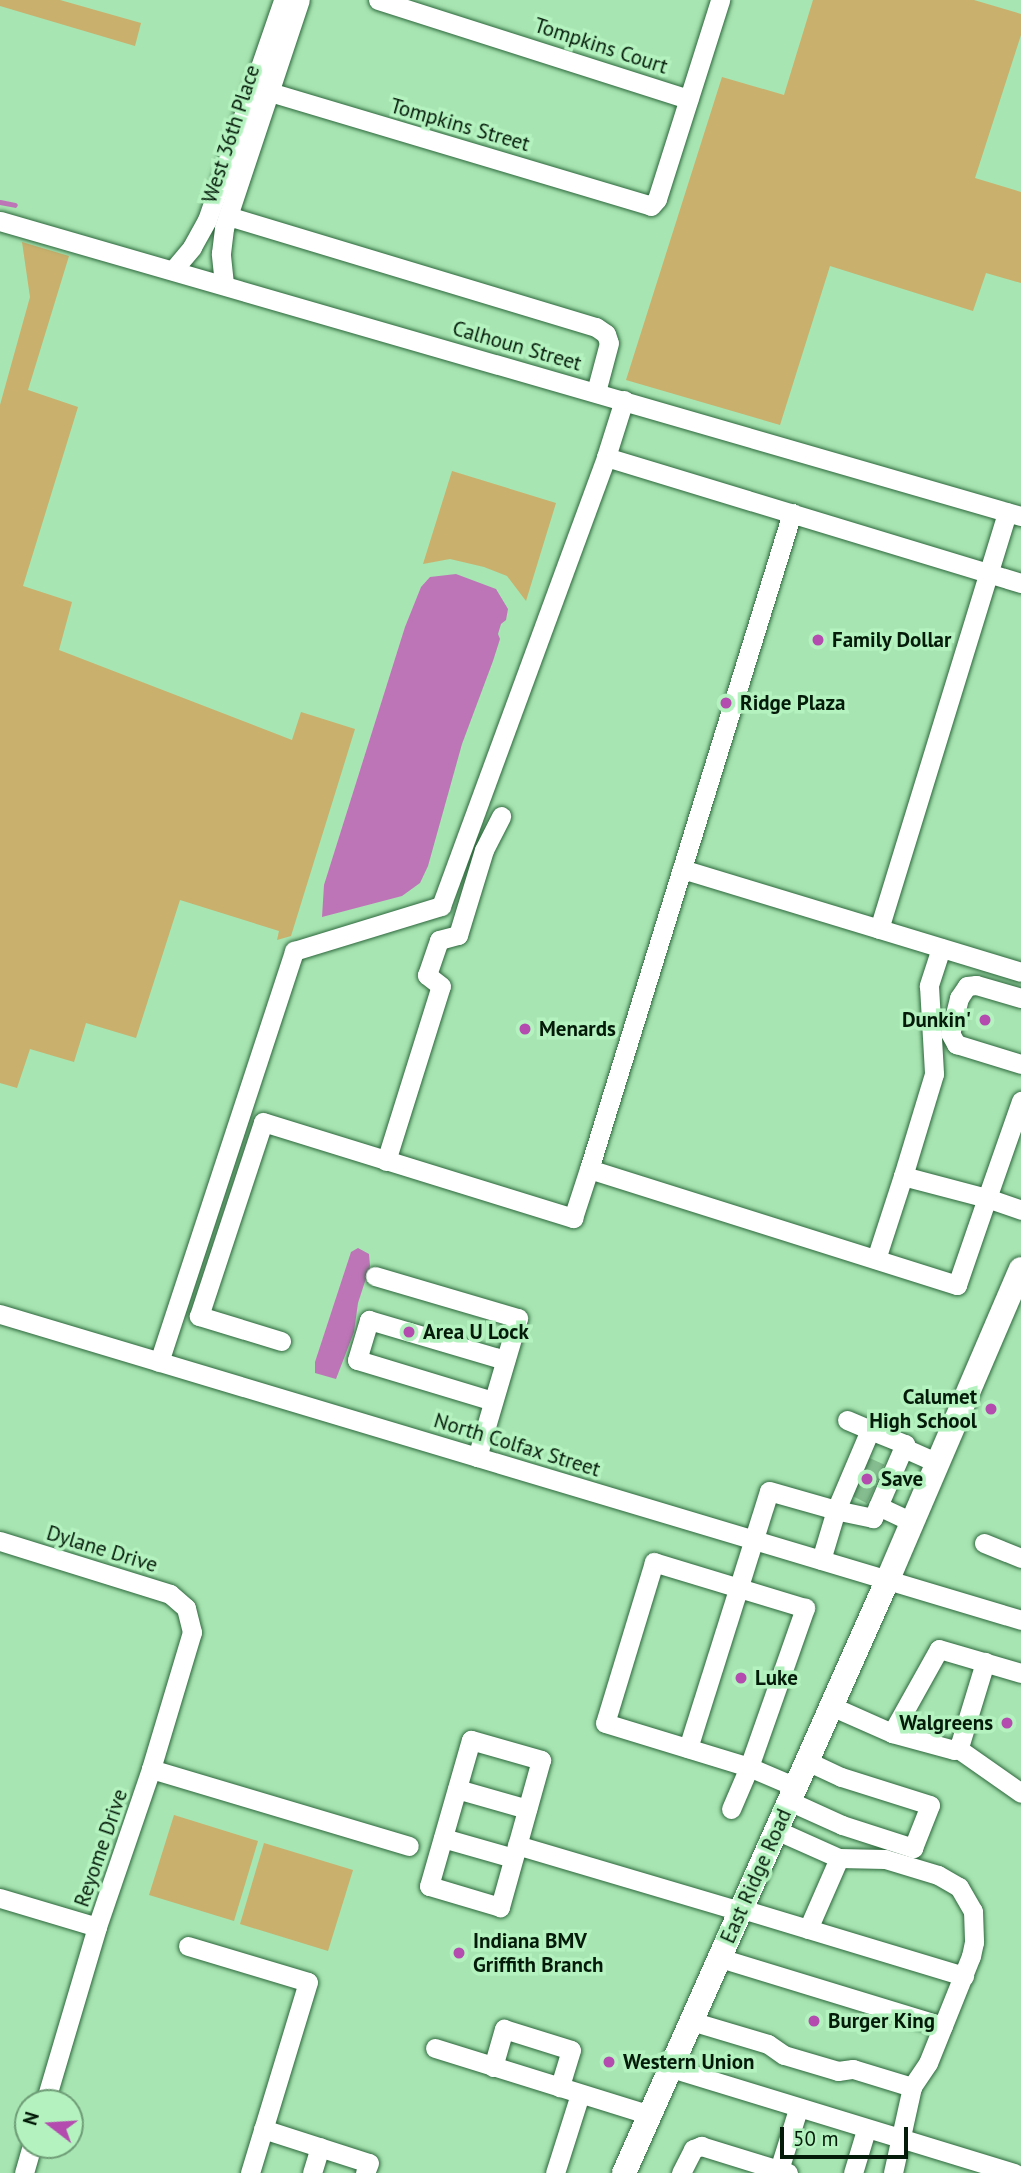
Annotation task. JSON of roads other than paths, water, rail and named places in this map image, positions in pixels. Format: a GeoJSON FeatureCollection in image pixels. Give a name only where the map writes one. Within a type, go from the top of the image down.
{"type":"FeatureCollection","features":[{"type":"Feature","properties":{"kind":"main road","name":"East Ridge Road"},"geometry":{"type":"LineString","coordinates":[[624,2173],[888,1579],[1021,1269]]}},
{"type":"Feature","properties":{"kind":"street","name":"West 36th Place"},"geometry":{"type":"LineString","coordinates":[[224,284],[222,244],[282,0]]}},
{"type":"Feature","properties":{"kind":"street","name":"West 36th Place"},"geometry":{"type":"LineString","coordinates":[[173,270],[192,247],[207,220],[300,0]]}},
{"type":"Feature","properties":{"kind":"street","name":"Tompkins Court"},"geometry":{"type":"LineString","coordinates":[[378,0],[689,99]]}},
{"type":"Feature","properties":{"kind":"street"},"geometry":{"type":"LineString","coordinates":[[689,99],[720,0]]}},
{"type":"Feature","properties":{"kind":"street","name":"Tompkins Street"},"geometry":{"type":"LineString","coordinates":[[261,90],[647,206],[653,205],[689,99]]}},
{"type":"Feature","properties":{"kind":"street","name":"Calhoun Street"},"geometry":{"type":"LineString","coordinates":[[228,216],[590,324],[606,334],[608,349],[596,392]]}},
{"type":"Feature","properties":{"kind":"street","name":"Calhoun Street"},"geometry":{"type":"LineString","coordinates":[[0,221],[1014,514]]}},
{"type":"Feature","properties":{"kind":"street"},"geometry":{"type":"LineString","coordinates":[[159,1362],[294,951],[441,906],[606,457],[624,400]]}},
{"type":"Feature","properties":{"kind":"street"},"geometry":{"type":"LineString","coordinates":[[606,457],[1021,583]]}},
{"type":"Feature","properties":{"kind":"street"},"geometry":{"type":"LineString","coordinates":[[281,1341],[199,1316],[263,1122],[573,1218],[792,513]]}},
{"type":"Feature","properties":{"kind":"street"},"geometry":{"type":"LineString","coordinates":[[878,929],[988,573],[1014,514]]}},
{"type":"Feature","properties":{"kind":"street"},"geometry":{"type":"LineString","coordinates":[[386,1160],[442,986],[427,975],[439,940],[458,935],[484,850],[501,816]]}},
{"type":"Feature","properties":{"kind":"street"},"geometry":{"type":"LineString","coordinates":[[682,869],[1021,972]]}},
{"type":"Feature","properties":{"kind":"street"},"geometry":{"type":"LineString","coordinates":[[876,1259],[934,1074],[929,986],[941,948]]}},
{"type":"Feature","properties":{"kind":"street"},"geometry":{"type":"LineString","coordinates":[[1021,998],[976,985],[967,985],[959,998],[950,1033],[960,1045],[1021,1064]]}},
{"type":"Feature","properties":{"kind":"street"},"geometry":{"type":"LineString","coordinates":[[589,1169],[957,1284],[1021,1101]]}},
{"type":"Feature","properties":{"kind":"street"},"geometry":{"type":"LineString","coordinates":[[902,1176],[988,1198],[1021,1210]]}},
{"type":"Feature","properties":{"kind":"street"},"geometry":{"type":"LineString","coordinates":[[376,1276],[518,1318],[477,1457]]}},
{"type":"Feature","properties":{"kind":"street","name":"North Colfax Street"},"geometry":{"type":"LineString","coordinates":[[0,1314],[1021,1619]]}},
{"type":"Feature","properties":{"kind":"street"},"geometry":{"type":"LineString","coordinates":[[493,1401],[357,1360],[369,1320],[505,1360]]}},
{"type":"Feature","properties":{"kind":"street"},"geometry":{"type":"LineString","coordinates":[[847,1420],[905,1444],[904,1448]]}},
{"type":"Feature","properties":{"kind":"street"},"geometry":{"type":"LineString","coordinates":[[688,1748],[769,1491],[873,1518],[866,1494],[873,1469],[870,1430]]}},
{"type":"Feature","properties":{"kind":"street"},"geometry":{"type":"LineString","coordinates":[[904,1448],[938,1463]]}},
{"type":"Feature","properties":{"kind":"street"},"geometry":{"type":"LineString","coordinates":[[821,1560],[836,1510],[866,1494],[873,1469],[904,1448]]}},
{"type":"Feature","properties":{"kind":"street"},"geometry":{"type":"LineString","coordinates":[[866,1494],[912,1522]]}},
{"type":"Feature","properties":{"kind":"street","name":"Dylane Drive"},"geometry":{"type":"LineString","coordinates":[[0,1541],[170,1594],[186,1608]]}},
{"type":"Feature","properties":{"kind":"street"},"geometry":{"type":"LineString","coordinates":[[984,1543],[1021,1558]]}},
{"type":"Feature","properties":{"kind":"street"},"geometry":{"type":"LineString","coordinates":[[731,1810],[749,1767],[805,1608],[654,1562],[605,1723],[749,1767],[842,1825],[913,1848],[930,1805],[841,1777],[807,1761]]}},
{"type":"Feature","properties":{"kind":"street","name":"Reyome Drive"},"geometry":{"type":"LineString","coordinates":[[49,2089],[97,1927],[151,1769],[192,1632],[186,1608]]}},
{"type":"Feature","properties":{"kind":"street"},"geometry":{"type":"LineString","coordinates":[[892,1733],[939,1649],[1021,1674]]}},
{"type":"Feature","properties":{"kind":"street"},"geometry":{"type":"LineString","coordinates":[[957,1748],[985,1662]]}},
{"type":"Feature","properties":{"kind":"street"},"geometry":{"type":"LineString","coordinates":[[831,1706],[892,1733],[949,1750],[957,1748],[1021,1793]]}},
{"type":"Feature","properties":{"kind":"street"},"geometry":{"type":"LineString","coordinates":[[471,1740],[541,1760],[500,1907],[429,1886],[457,1789],[471,1740]]}},
{"type":"Feature","properties":{"kind":"street"},"geometry":{"type":"LineString","coordinates":[[151,1769],[409,1846]]}},
{"type":"Feature","properties":{"kind":"street"},"geometry":{"type":"LineString","coordinates":[[457,1789],[527,1809]]}},
{"type":"Feature","properties":{"kind":"street"},"geometry":{"type":"LineString","coordinates":[[776,1830],[839,1858],[885,1859],[938,1875],[959,1887],[973,1911],[974,1942],[964,1976],[928,2063],[912,2087],[903,2138],[893,2173]]}},
{"type":"Feature","properties":{"kind":"street"},"geometry":{"type":"LineString","coordinates":[[443,1838],[515,1852],[741,1910],[964,1976]]}},
{"type":"Feature","properties":{"kind":"street"},"geometry":{"type":"LineString","coordinates":[[808,1928],[839,1858]]}},
{"type":"Feature","properties":{"kind":"street"},"geometry":{"type":"LineString","coordinates":[[0,1898],[97,1927]]}},
{"type":"Feature","properties":{"kind":"street"},"geometry":{"type":"LineString","coordinates":[[188,1946],[308,1982],[250,2173]]}},
{"type":"Feature","properties":{"kind":"street"},"geometry":{"type":"LineString","coordinates":[[720,1958],[943,2026]]}},
{"type":"Feature","properties":{"kind":"street"},"geometry":{"type":"LineString","coordinates":[[691,2021],[768,2044],[784,2055],[838,2071],[853,2069],[912,2087]]}},
{"type":"Feature","properties":{"kind":"street"},"geometry":{"type":"LineString","coordinates":[[494,2067],[504,2029],[571,2050],[560,2087]]}},
{"type":"Feature","properties":{"kind":"street"},"geometry":{"type":"LineString","coordinates":[[435,2049],[650,2115]]}},
{"type":"Feature","properties":{"kind":"street"},"geometry":{"type":"LineString","coordinates":[[671,2068],[797,2109],[903,2138],[1014,2173]]}},
{"type":"Feature","properties":{"kind":"street"},"geometry":{"type":"LineString","coordinates":[[555,2173],[580,2094]]}},
{"type":"Feature","properties":{"kind":"street"},"geometry":{"type":"LineString","coordinates":[[681,2173],[693,2149],[701,2146],[781,2172],[797,2109]]}},
{"type":"Feature","properties":{"kind":"street"},"geometry":{"type":"LineString","coordinates":[[263,2129],[369,2163],[365,2173]]}},
{"type":"Feature","properties":{"kind":"street"},"geometry":{"type":"LineString","coordinates":[[853,2173],[866,2130]]}},
{"type":"Feature","properties":{"kind":"street"},"geometry":{"type":"LineString","coordinates":[[312,2173],[320,2147]]}},
{"type":"Feature","properties":{"kind":"waterway"},"geometry":{"type":"LineString","coordinates":[[0,202],[15,205]]}},
{"type":"Feature","properties":{"kind":"tunnel"},"geometry":{"type":"LineString","coordinates":[[863,1465],[881,1473]]}},
{"type":"Feature","properties":{"kind":"tunnel"},"geometry":{"type":"LineString","coordinates":[[855,1486],[871,1494]]}},
{"type":"Feature","properties":{"kind":"place","name":"Family Dollar"},"geometry":{"type":"Point","coordinates":[818,640]}},
{"type":"Feature","properties":{"kind":"place","name":"Ridge Plaza"},"geometry":{"type":"Point","coordinates":[726,703]}},
{"type":"Feature","properties":{"kind":"place","name":"Dunkin'"},"geometry":{"type":"Point","coordinates":[985,1020]}},
{"type":"Feature","properties":{"kind":"place","name":"Menards"},"geometry":{"type":"Point","coordinates":[525,1029]}},
{"type":"Feature","properties":{"kind":"place","name":"Area U Lock"},"geometry":{"type":"Point","coordinates":[409,1332]}},
{"type":"Feature","properties":{"kind":"place","name":"Calumet High School"},"geometry":{"type":"Point","coordinates":[991,1409]}},
{"type":"Feature","properties":{"kind":"place","name":"Save"},"geometry":{"type":"Point","coordinates":[867,1479]}},
{"type":"Feature","properties":{"kind":"place","name":"Luke"},"geometry":{"type":"Point","coordinates":[741,1678]}},
{"type":"Feature","properties":{"kind":"place","name":"Walgreens"},"geometry":{"type":"Point","coordinates":[1007,1723]}},
{"type":"Feature","properties":{"kind":"place","name":"Indiana BMV Griffith Branch"},"geometry":{"type":"Point","coordinates":[459,1953]}},
{"type":"Feature","properties":{"kind":"place","name":"Burger King"},"geometry":{"type":"Point","coordinates":[814,2021]}},
{"type":"Feature","properties":{"kind":"place","name":"Western Union"},"geometry":{"type":"Point","coordinates":[609,2062]}}]}
